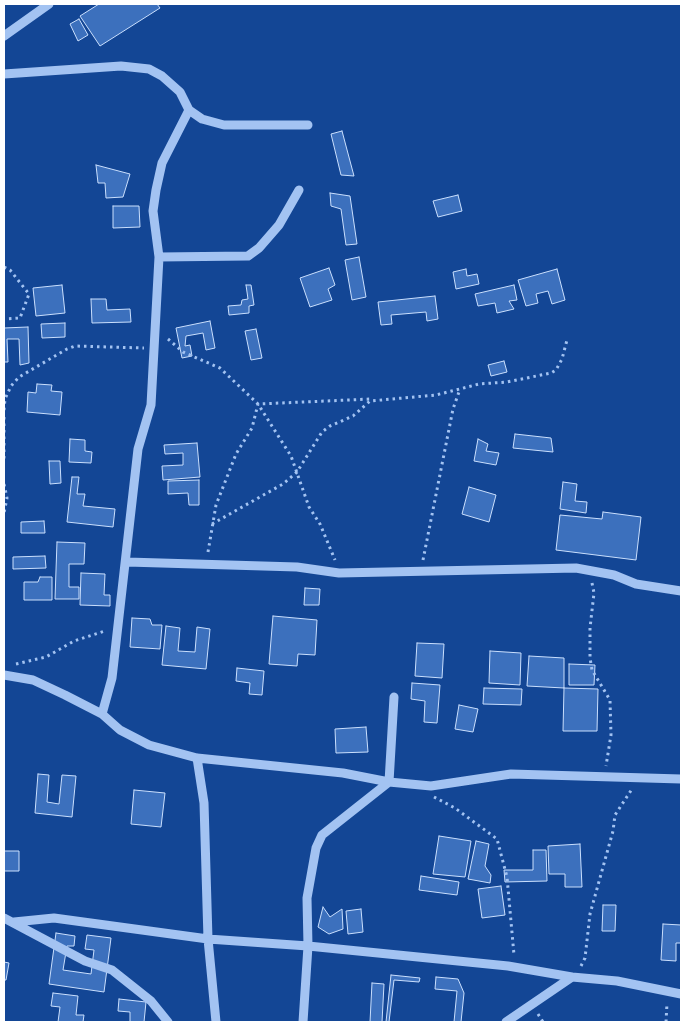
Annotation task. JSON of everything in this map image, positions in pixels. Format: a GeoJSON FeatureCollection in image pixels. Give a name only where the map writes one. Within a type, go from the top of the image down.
{"type":"FeatureCollection","features":[{"type":"Feature","properties":{"kind":"street"},"geometry":{"type":"LineString","coordinates":[[4,36],[49,4]]}},
{"type":"Feature","properties":{"kind":"street"},"geometry":{"type":"LineString","coordinates":[[4,74],[122,66],[149,69],[162,76],[180,92],[189,110],[202,119],[224,125],[308,125]]}},
{"type":"Feature","properties":{"kind":"street"},"geometry":{"type":"LineString","coordinates":[[102,714],[112,678],[127,562],[138,449],[151,405],[158,257],[153,211],[156,190],[162,164],[189,110]]}},
{"type":"Feature","properties":{"kind":"street"},"geometry":{"type":"LineString","coordinates":[[158,257],[248,256],[259,248],[279,225],[299,190]]}},
{"type":"Feature","properties":{"kind":"street"},"geometry":{"type":"LineString","coordinates":[[127,562],[297,567],[339,573],[545,568],[584,570],[614,575],[636,584],[681,591]]}},
{"type":"Feature","properties":{"kind":"street"},"geometry":{"type":"LineString","coordinates":[[4,675],[33,680],[102,714],[120,730],[148,745],[197,758],[344,772],[389,782],[431,786],[511,774],[681,779]]}},
{"type":"Feature","properties":{"kind":"street"},"geometry":{"type":"LineString","coordinates":[[303,1022],[308,946],[307,898],[316,848],[322,835],[389,782],[394,697]]}},
{"type":"Feature","properties":{"kind":"street"},"geometry":{"type":"LineString","coordinates":[[197,758],[204,802],[208,939],[216,1022]]}},
{"type":"Feature","properties":{"kind":"street"},"geometry":{"type":"LineString","coordinates":[[4,918],[127,980],[151,1001],[168,1022]]}},
{"type":"Feature","properties":{"kind":"street"},"geometry":{"type":"LineString","coordinates":[[14,922],[54,918],[208,939],[308,946],[508,966],[572,977],[617,981],[681,994]]}},
{"type":"Feature","properties":{"kind":"street"},"geometry":{"type":"LineString","coordinates":[[506,1022],[572,977]]}},
{"type":"Feature","properties":{"kind":"path"},"geometry":{"type":"LineString","coordinates":[[4,267],[10,270],[29,294],[20,318],[4,319]]}},
{"type":"Feature","properties":{"kind":"path"},"geometry":{"type":"LineString","coordinates":[[155,322],[175,347],[220,368],[258,404],[291,456],[309,507],[333,551],[339,573]]}},
{"type":"Feature","properties":{"kind":"path"},"geometry":{"type":"LineString","coordinates":[[258,404],[436,395],[460,389],[551,374],[556,370],[562,359],[567,340]]}},
{"type":"Feature","properties":{"kind":"path"},"geometry":{"type":"LineString","coordinates":[[4,410],[8,393],[19,377],[67,348],[74,346],[154,349]]}},
{"type":"Feature","properties":{"kind":"path"},"geometry":{"type":"LineString","coordinates":[[419,572],[428,544],[453,409],[460,389]]}},
{"type":"Feature","properties":{"kind":"path"},"geometry":{"type":"LineString","coordinates":[[212,524],[283,484],[297,472],[322,432],[330,426],[353,416],[370,401],[376,399]]}},
{"type":"Feature","properties":{"kind":"path"},"geometry":{"type":"LineString","coordinates":[[201,563],[209,552],[216,505],[236,454],[252,428],[258,404]]}},
{"type":"Feature","properties":{"kind":"path"},"geometry":{"type":"LineString","coordinates":[[4,417],[4,461]]}},
{"type":"Feature","properties":{"kind":"path"},"geometry":{"type":"LineString","coordinates":[[4,484],[7,498],[4,513]]}},
{"type":"Feature","properties":{"kind":"path"},"geometry":{"type":"LineString","coordinates":[[584,570],[591,581],[594,594],[590,628],[592,670],[610,700],[610,735],[605,777]]}},
{"type":"Feature","properties":{"kind":"path"},"geometry":{"type":"LineString","coordinates":[[13,665],[46,657],[74,642],[102,634],[118,621]]}},
{"type":"Feature","properties":{"kind":"path"},"geometry":{"type":"LineString","coordinates":[[572,977],[585,958],[590,914],[613,831],[617,808],[639,778]]}},
{"type":"Feature","properties":{"kind":"path"},"geometry":{"type":"LineString","coordinates":[[415,785],[438,800],[455,808],[497,840],[507,877],[512,924],[514,953],[508,966]]}},
{"type":"Feature","properties":{"kind":"path"},"geometry":{"type":"LineString","coordinates":[[666,1022],[668,992]]}},
{"type":"Feature","properties":{"kind":"building"},"geometry":{"type":"Polygon","coordinates":[[[99,4],[157,4],[160,8],[100,46],[80,16],[99,4]]]}},
{"type":"Feature","properties":{"kind":"building"},"geometry":{"type":"Polygon","coordinates":[[[79,19],[88,35],[78,41],[70,24],[79,19]]]}},
{"type":"Feature","properties":{"kind":"building"},"geometry":{"type":"Polygon","coordinates":[[[342,131],[354,176],[341,175],[331,134],[342,131]]]}},
{"type":"Feature","properties":{"kind":"building"},"geometry":{"type":"Polygon","coordinates":[[[96,165],[130,174],[123,197],[106,198],[105,183],[98,183],[96,165]]]}},
{"type":"Feature","properties":{"kind":"building"},"geometry":{"type":"Polygon","coordinates":[[[330,193],[350,196],[357,244],[346,245],[341,209],[331,206],[330,193]]]}},
{"type":"Feature","properties":{"kind":"building"},"geometry":{"type":"Polygon","coordinates":[[[458,195],[462,211],[438,217],[433,201],[458,195]]]}},
{"type":"Feature","properties":{"kind":"building"},"geometry":{"type":"Polygon","coordinates":[[[113,206],[139,206],[140,227],[113,228],[113,206]]]}},
{"type":"Feature","properties":{"kind":"building"},"geometry":{"type":"Polygon","coordinates":[[[359,257],[366,297],[352,300],[345,260],[359,257]]]}},
{"type":"Feature","properties":{"kind":"building"},"geometry":{"type":"Polygon","coordinates":[[[329,268],[335,285],[328,289],[332,300],[310,307],[300,278],[329,268]]]}},
{"type":"Feature","properties":{"kind":"building"},"geometry":{"type":"Polygon","coordinates":[[[466,269],[467,276],[477,274],[479,284],[456,289],[453,272],[466,269]]]}},
{"type":"Feature","properties":{"kind":"building"},"geometry":{"type":"Polygon","coordinates":[[[557,269],[565,300],[552,304],[548,291],[536,294],[538,303],[526,306],[518,280],[557,269]]]}},
{"type":"Feature","properties":{"kind":"building"},"geometry":{"type":"Polygon","coordinates":[[[62,285],[65,313],[36,316],[33,288],[62,285]]]}},
{"type":"Feature","properties":{"kind":"building"},"geometry":{"type":"Polygon","coordinates":[[[246,285],[251,285],[254,305],[249,306],[249,313],[229,315],[228,306],[241,305],[242,300],[248,299],[246,285]]]}},
{"type":"Feature","properties":{"kind":"building"},"geometry":{"type":"Polygon","coordinates":[[[514,285],[517,300],[509,301],[514,309],[497,313],[495,303],[478,306],[475,294],[514,285]]]}},
{"type":"Feature","properties":{"kind":"building"},"geometry":{"type":"Polygon","coordinates":[[[435,296],[438,319],[427,321],[426,312],[391,315],[392,324],[381,325],[378,302],[435,296]]]}},
{"type":"Feature","properties":{"kind":"building"},"geometry":{"type":"Polygon","coordinates":[[[91,299],[106,299],[107,310],[130,309],[131,322],[92,323],[91,299]]]}},
{"type":"Feature","properties":{"kind":"building"},"geometry":{"type":"Polygon","coordinates":[[[210,321],[215,348],[206,350],[203,333],[186,336],[185,346],[190,345],[192,356],[182,358],[176,328],[210,321]]]}},
{"type":"Feature","properties":{"kind":"building"},"geometry":{"type":"Polygon","coordinates":[[[65,323],[65,337],[42,338],[41,324],[65,323]]]}},
{"type":"Feature","properties":{"kind":"building"},"geometry":{"type":"Polygon","coordinates":[[[28,327],[29,363],[20,365],[19,339],[7,339],[8,362],[4,362],[4,328],[28,327]]]}},
{"type":"Feature","properties":{"kind":"building"},"geometry":{"type":"Polygon","coordinates":[[[256,329],[262,358],[251,360],[245,331],[256,329]]]}},
{"type":"Feature","properties":{"kind":"building"},"geometry":{"type":"Polygon","coordinates":[[[504,361],[507,372],[491,376],[488,365],[504,361]]]}},
{"type":"Feature","properties":{"kind":"building"},"geometry":{"type":"Polygon","coordinates":[[[37,384],[52,385],[51,391],[62,392],[60,415],[27,412],[28,392],[36,393],[37,384]]]}},
{"type":"Feature","properties":{"kind":"building"},"geometry":{"type":"Polygon","coordinates":[[[515,434],[551,438],[553,452],[513,448],[515,434]]]}},
{"type":"Feature","properties":{"kind":"building"},"geometry":{"type":"Polygon","coordinates":[[[70,439],[85,440],[85,451],[92,452],[91,463],[69,462],[70,439]]]}},
{"type":"Feature","properties":{"kind":"building"},"geometry":{"type":"Polygon","coordinates":[[[478,439],[488,444],[486,451],[499,453],[496,465],[474,461],[478,439]]]}},
{"type":"Feature","properties":{"kind":"building"},"geometry":{"type":"Polygon","coordinates":[[[197,443],[200,477],[163,480],[162,466],[183,465],[183,453],[165,454],[164,445],[197,443]]]}},
{"type":"Feature","properties":{"kind":"building"},"geometry":{"type":"Polygon","coordinates":[[[49,461],[60,461],[61,483],[50,484],[49,461]]]}},
{"type":"Feature","properties":{"kind":"building"},"geometry":{"type":"Polygon","coordinates":[[[72,477],[79,477],[77,494],[85,494],[83,506],[115,509],[113,527],[67,522],[72,477]]]}},
{"type":"Feature","properties":{"kind":"building"},"geometry":{"type":"Polygon","coordinates":[[[199,480],[199,505],[189,505],[188,493],[168,494],[168,481],[199,480]]]}},
{"type":"Feature","properties":{"kind":"building"},"geometry":{"type":"Polygon","coordinates":[[[563,482],[577,484],[575,501],[587,502],[586,513],[560,509],[563,482]]]}},
{"type":"Feature","properties":{"kind":"building"},"geometry":{"type":"Polygon","coordinates":[[[469,487],[496,495],[489,522],[462,514],[469,487]]]}},
{"type":"Feature","properties":{"kind":"building"},"geometry":{"type":"Polygon","coordinates":[[[603,512],[641,517],[636,560],[556,550],[560,515],[602,519],[603,512]]]}},
{"type":"Feature","properties":{"kind":"building"},"geometry":{"type":"Polygon","coordinates":[[[44,521],[45,533],[21,533],[21,522],[44,521]]]}},
{"type":"Feature","properties":{"kind":"building"},"geometry":{"type":"Polygon","coordinates":[[[57,542],[85,543],[84,564],[69,564],[69,587],[79,587],[79,599],[55,599],[57,542]]]}},
{"type":"Feature","properties":{"kind":"building"},"geometry":{"type":"Polygon","coordinates":[[[45,556],[46,568],[13,569],[13,557],[45,556]]]}},
{"type":"Feature","properties":{"kind":"building"},"geometry":{"type":"Polygon","coordinates":[[[81,573],[105,574],[104,595],[110,595],[110,606],[80,605],[81,573]]]}},
{"type":"Feature","properties":{"kind":"building"},"geometry":{"type":"Polygon","coordinates":[[[40,577],[52,577],[52,600],[24,600],[24,582],[38,582],[40,577]]]}},
{"type":"Feature","properties":{"kind":"building"},"geometry":{"type":"Polygon","coordinates":[[[305,588],[320,589],[319,605],[304,605],[305,588]]]}},
{"type":"Feature","properties":{"kind":"building"},"geometry":{"type":"Polygon","coordinates":[[[273,616],[317,620],[315,655],[298,654],[297,666],[269,664],[273,616]]]}},
{"type":"Feature","properties":{"kind":"building"},"geometry":{"type":"Polygon","coordinates":[[[132,618],[150,619],[152,625],[162,625],[160,649],[130,647],[132,618]]]}},
{"type":"Feature","properties":{"kind":"building"},"geometry":{"type":"Polygon","coordinates":[[[166,626],[180,628],[178,651],[195,652],[197,627],[210,629],[206,669],[162,665],[166,626]]]}},
{"type":"Feature","properties":{"kind":"building"},"geometry":{"type":"Polygon","coordinates":[[[417,643],[444,644],[442,678],[415,676],[417,643]]]}},
{"type":"Feature","properties":{"kind":"building"},"geometry":{"type":"Polygon","coordinates":[[[490,651],[521,653],[520,685],[489,683],[490,651]]]}},
{"type":"Feature","properties":{"kind":"building"},"geometry":{"type":"Polygon","coordinates":[[[529,656],[564,658],[564,688],[527,686],[529,656]]]}},
{"type":"Feature","properties":{"kind":"building"},"geometry":{"type":"Polygon","coordinates":[[[569,664],[595,665],[594,685],[569,685],[569,664]]]}},
{"type":"Feature","properties":{"kind":"building"},"geometry":{"type":"Polygon","coordinates":[[[237,668],[264,671],[262,695],[249,694],[250,683],[236,681],[237,668]]]}},
{"type":"Feature","properties":{"kind":"building"},"geometry":{"type":"Polygon","coordinates":[[[412,683],[440,685],[437,723],[424,722],[425,701],[411,699],[412,683]]]}},
{"type":"Feature","properties":{"kind":"building"},"geometry":{"type":"Polygon","coordinates":[[[484,688],[522,689],[521,705],[483,704],[484,688]]]}},
{"type":"Feature","properties":{"kind":"building"},"geometry":{"type":"Polygon","coordinates":[[[564,688],[598,689],[597,731],[563,731],[564,688]]]}},
{"type":"Feature","properties":{"kind":"building"},"geometry":{"type":"Polygon","coordinates":[[[459,705],[478,709],[473,732],[455,729],[459,705]]]}},
{"type":"Feature","properties":{"kind":"building"},"geometry":{"type":"Polygon","coordinates":[[[366,727],[368,752],[336,753],[335,729],[366,727]]]}},
{"type":"Feature","properties":{"kind":"building"},"geometry":{"type":"Polygon","coordinates":[[[38,774],[49,775],[47,802],[59,804],[62,775],[76,776],[72,817],[35,813],[38,774]]]}},
{"type":"Feature","properties":{"kind":"building"},"geometry":{"type":"Polygon","coordinates":[[[134,790],[165,793],[161,827],[131,824],[134,790]]]}},
{"type":"Feature","properties":{"kind":"building"},"geometry":{"type":"Polygon","coordinates":[[[439,836],[471,841],[465,877],[433,874],[439,836]]]}},
{"type":"Feature","properties":{"kind":"building"},"geometry":{"type":"Polygon","coordinates":[[[476,841],[489,844],[485,866],[491,875],[490,883],[468,879],[476,841]]]}},
{"type":"Feature","properties":{"kind":"building"},"geometry":{"type":"Polygon","coordinates":[[[580,844],[582,887],[565,887],[565,874],[549,874],[548,846],[580,844]]]}},
{"type":"Feature","properties":{"kind":"building"},"geometry":{"type":"Polygon","coordinates":[[[533,850],[546,850],[547,881],[505,882],[504,870],[533,870],[533,850]]]}},
{"type":"Feature","properties":{"kind":"building"},"geometry":{"type":"Polygon","coordinates":[[[4,851],[19,851],[19,871],[4,871],[4,851]]]}},
{"type":"Feature","properties":{"kind":"building"},"geometry":{"type":"Polygon","coordinates":[[[421,876],[459,882],[457,895],[419,890],[421,876]]]}},
{"type":"Feature","properties":{"kind":"building"},"geometry":{"type":"Polygon","coordinates":[[[501,886],[505,915],[482,918],[478,889],[501,886]]]}},
{"type":"Feature","properties":{"kind":"building"},"geometry":{"type":"Polygon","coordinates":[[[603,905],[616,905],[615,931],[602,931],[603,905]]]}},
{"type":"Feature","properties":{"kind":"building"},"geometry":{"type":"Polygon","coordinates":[[[323,907],[330,917],[342,909],[343,929],[329,934],[318,927],[323,907]]]}},
{"type":"Feature","properties":{"kind":"building"},"geometry":{"type":"Polygon","coordinates":[[[361,909],[363,932],[348,934],[346,911],[361,909]]]}},
{"type":"Feature","properties":{"kind":"building"},"geometry":{"type":"Polygon","coordinates":[[[663,924],[681,925],[681,943],[676,943],[676,961],[661,960],[663,924]]]}},
{"type":"Feature","properties":{"kind":"building"},"geometry":{"type":"Polygon","coordinates":[[[56,933],[75,936],[74,946],[67,946],[63,970],[91,974],[94,950],[85,949],[87,935],[111,938],[104,992],[49,984],[56,933]]]}},
{"type":"Feature","properties":{"kind":"building"},"geometry":{"type":"Polygon","coordinates":[[[4,962],[9,963],[6,980],[4,980],[4,962]]]}},
{"type":"Feature","properties":{"kind":"building"},"geometry":{"type":"Polygon","coordinates":[[[391,975],[420,978],[419,982],[394,980],[389,1022],[386,1022],[391,975]]]}},
{"type":"Feature","properties":{"kind":"building"},"geometry":{"type":"Polygon","coordinates":[[[436,977],[458,979],[464,993],[461,1022],[454,1022],[457,991],[435,989],[436,977]]]}},
{"type":"Feature","properties":{"kind":"building"},"geometry":{"type":"Polygon","coordinates":[[[372,983],[384,984],[382,1022],[370,1022],[372,983]]]}},
{"type":"Feature","properties":{"kind":"building"},"geometry":{"type":"Polygon","coordinates":[[[53,993],[78,996],[76,1015],[84,1015],[83,1022],[58,1022],[60,1007],[51,1006],[53,993]]]}},
{"type":"Feature","properties":{"kind":"building"},"geometry":{"type":"Polygon","coordinates":[[[119,999],[146,1002],[144,1022],[130,1022],[130,1012],[118,1011],[119,999]]]}}]}
